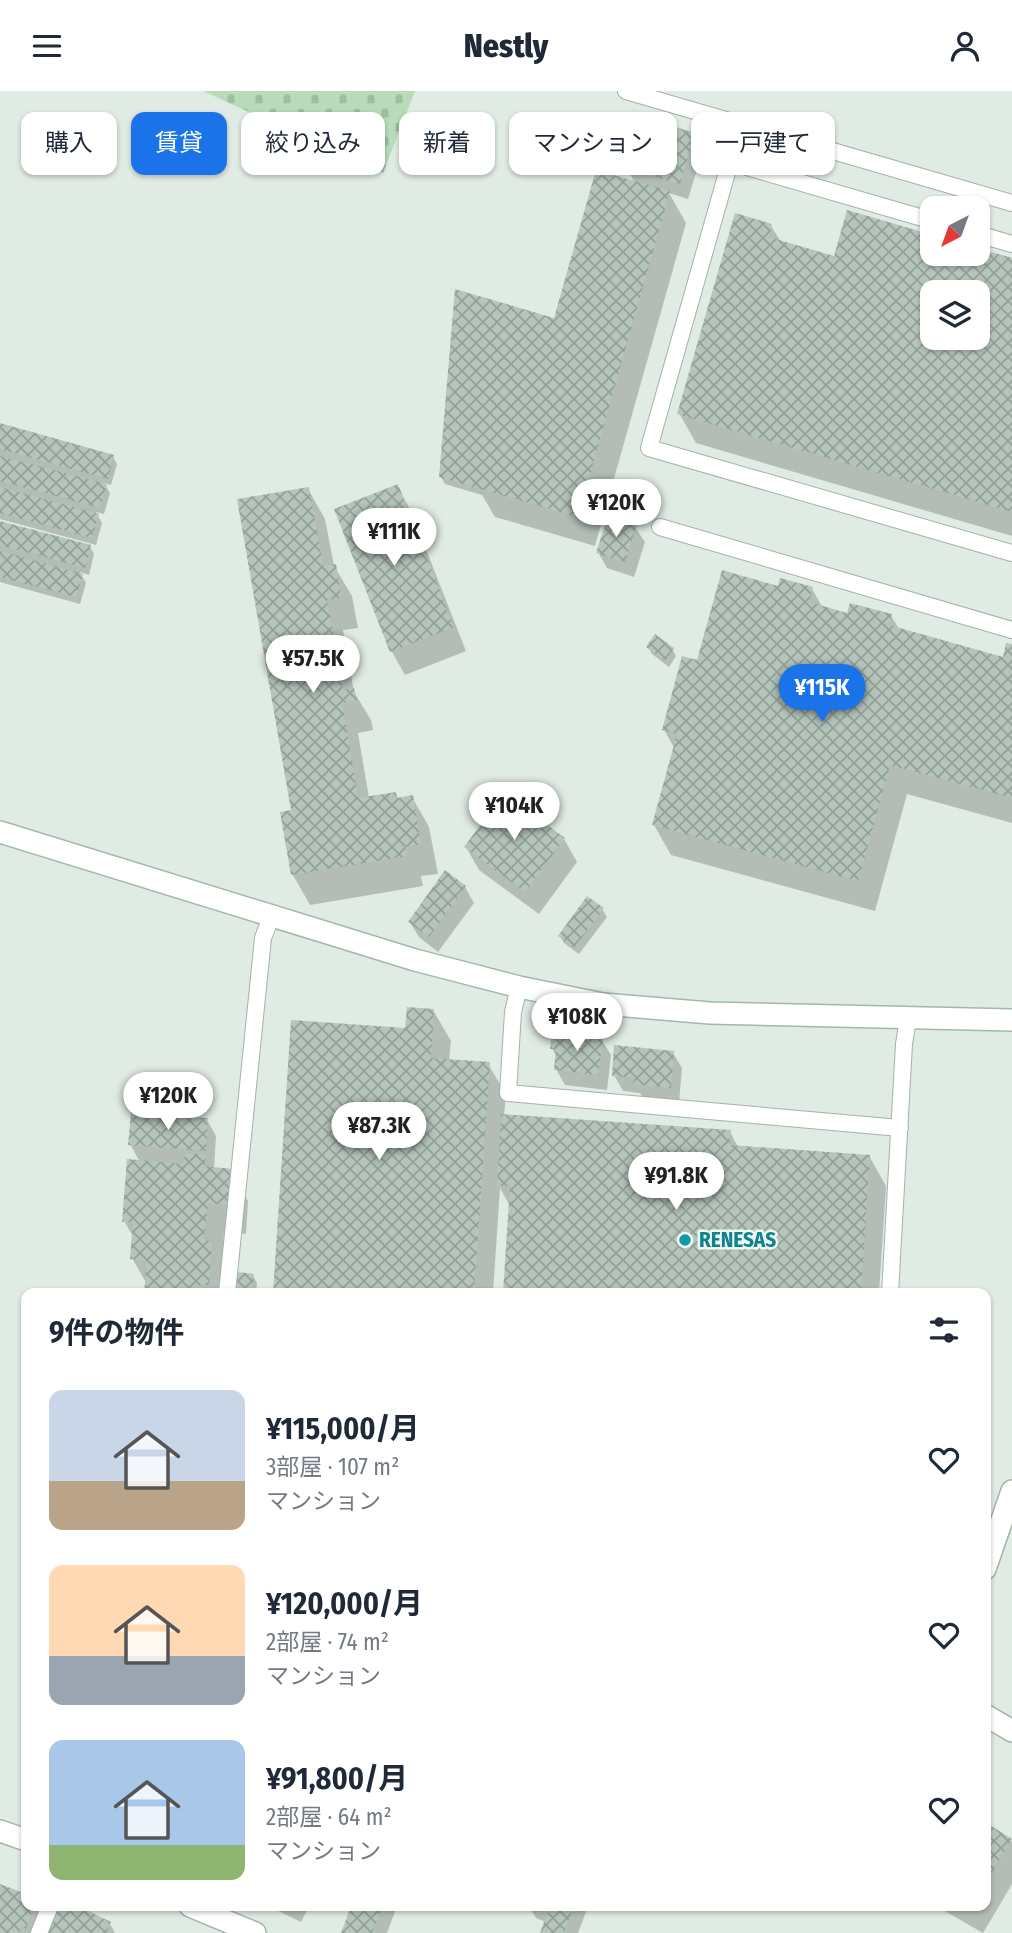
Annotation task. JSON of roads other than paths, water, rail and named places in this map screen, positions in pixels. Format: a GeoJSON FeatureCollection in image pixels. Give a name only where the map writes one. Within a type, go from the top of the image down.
{"type":"FeatureCollection","features":[{"type":"Feature","properties":{"kind":"street"},"geometry":{"type":"LineString","coordinates":[[0,832],[415,960],[519,987],[603,1004],[710,1013],[1012,1020]]}},
{"type":"Feature","properties":{"kind":"street"},"geometry":{"type":"LineString","coordinates":[[991,1552],[1012,1491]]}},
{"type":"Feature","properties":{"kind":"street"},"geometry":{"type":"LineString","coordinates":[[991,1719],[1012,1731]]}},
{"type":"Feature","properties":{"kind":"street"},"geometry":{"type":"LineString","coordinates":[[0,1831],[21,1838]]}},
{"type":"Feature","properties":{"kind":"street"},"geometry":{"type":"LineString","coordinates":[[202,1911],[255,1933]]}},
{"type":"Feature","properties":{"kind":"lane"},"geometry":{"type":"LineString","coordinates":[[626,91],[1012,203]]}},
{"type":"Feature","properties":{"kind":"lane"},"geometry":{"type":"LineString","coordinates":[[920,217],[730,163],[649,447],[1012,553]]}},
{"type":"Feature","properties":{"kind":"lane"},"geometry":{"type":"LineString","coordinates":[[990,238],[1012,244]]}},
{"type":"Feature","properties":{"kind":"lane"},"geometry":{"type":"LineString","coordinates":[[660,527],[1012,630]]}},
{"type":"Feature","properties":{"kind":"lane"},"geometry":{"type":"LineString","coordinates":[[228,1288],[263,938],[272,915]]}},
{"type":"Feature","properties":{"kind":"lane"},"geometry":{"type":"LineString","coordinates":[[519,987],[513,1012],[508,1093],[900,1128]]}},
{"type":"Feature","properties":{"kind":"lane"},"geometry":{"type":"LineString","coordinates":[[890,1288],[904,1044],[908,1019]]}},
{"type":"Feature","properties":{"kind":"lane"},"geometry":{"type":"LineString","coordinates":[[39,1933],[48,1911]]}},
{"type":"Feature","properties":{"kind":"place","name":"RENESAS"},"geometry":{"type":"Point","coordinates":[685,1240]}}]}
